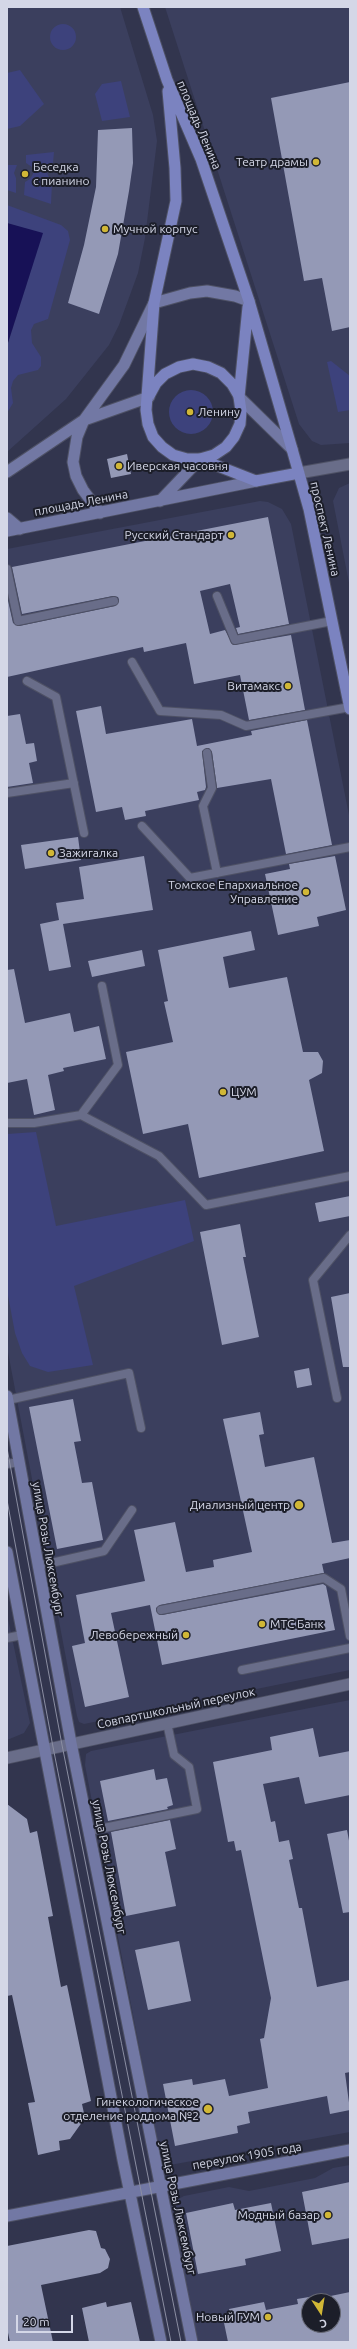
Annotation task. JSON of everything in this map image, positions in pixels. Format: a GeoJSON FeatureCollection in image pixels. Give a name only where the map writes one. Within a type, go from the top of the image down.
{"type":"FeatureCollection","features":[{"type":"Feature","properties":{"kind":"main road"},"geometry":{"type":"LineString","coordinates":[[143,7],[167,80]]}},
{"type":"Feature","properties":{"kind":"main road","name":"площадь Ленина"},"geometry":{"type":"LineString","coordinates":[[167,80],[175,168],[176,200],[154,303],[149,397],[146,410],[148,424],[153,437],[162,448],[173,455],[187,459],[200,459],[214,455],[226,448],[234,437],[240,424],[241,410],[239,397],[249,301]]}},
{"type":"Feature","properties":{"kind":"main road","name":"площадь Ленина"},"geometry":{"type":"LineString","coordinates":[[7,531],[299,473],[249,301],[202,160],[167,80]]}},
{"type":"Feature","properties":{"kind":"main road"},"geometry":{"type":"LineString","coordinates":[[154,303],[207,291],[235,296],[249,301]]}},
{"type":"Feature","properties":{"kind":"main road","name":"площадь Ленина"},"geometry":{"type":"LineString","coordinates":[[84,420],[124,365],[154,303]]}},
{"type":"Feature","properties":{"kind":"main road","name":"площадь Ленина"},"geometry":{"type":"LineString","coordinates":[[7,472],[84,420],[149,397],[156,383],[166,374],[179,367],[193,364],[208,367],[221,373],[232,384],[239,397],[292,449]]}},
{"type":"Feature","properties":{"kind":"main road"},"geometry":{"type":"LineString","coordinates":[[84,420],[77,437],[73,462],[76,476],[83,490],[100,513]]}},
{"type":"Feature","properties":{"kind":"main road","name":"площадь Ленина"},"geometry":{"type":"LineString","coordinates":[[200,459],[256,481]]}},
{"type":"Feature","properties":{"kind":"main road","name":"площадь Ленина"},"geometry":{"type":"LineString","coordinates":[[159,501],[200,459]]}},
{"type":"Feature","properties":{"kind":"main road","name":"проспект Ленина"},"geometry":{"type":"LineString","coordinates":[[299,473],[309,509],[350,708]]}},
{"type":"Feature","properties":{"kind":"main road"},"geometry":{"type":"LineString","coordinates":[[7,518],[20,529]]}},
{"type":"Feature","properties":{"kind":"main road","name":"улица Розы Люксембург"},"geometry":{"type":"LineString","coordinates":[[7,1398],[71,1743],[192,2342]]}},
{"type":"Feature","properties":{"kind":"main road"},"geometry":{"type":"LineString","coordinates":[[7,1552],[129,2192],[161,2342]]}},
{"type":"Feature","properties":{"kind":"main road","name":"переулок 1905 года"},"geometry":{"type":"LineString","coordinates":[[7,2216],[160,2185],[350,2150]]}},
{"type":"Feature","properties":{"kind":"street","name":"площадь Ленина"},"geometry":{"type":"LineString","coordinates":[[299,473],[350,464]]}},
{"type":"Feature","properties":{"kind":"street","name":"Совпартшкольный переулок"},"geometry":{"type":"LineString","coordinates":[[7,1758],[350,1684]]}},
{"type":"Feature","properties":{"kind":"lane"},"geometry":{"type":"LineString","coordinates":[[7,569],[18,621],[114,600]]}},
{"type":"Feature","properties":{"kind":"lane"},"geometry":{"type":"LineString","coordinates":[[217,596],[235,640],[332,621]]}},
{"type":"Feature","properties":{"kind":"lane"},"geometry":{"type":"LineString","coordinates":[[132,662],[160,711],[221,715],[246,726],[350,708]]}},
{"type":"Feature","properties":{"kind":"lane"},"geometry":{"type":"LineString","coordinates":[[26,681],[56,697],[84,833]]}},
{"type":"Feature","properties":{"kind":"lane"},"geometry":{"type":"LineString","coordinates":[[206,753],[212,788],[203,806],[216,873]]}},
{"type":"Feature","properties":{"kind":"lane"},"geometry":{"type":"LineString","coordinates":[[7,793],[74,783]]}},
{"type":"Feature","properties":{"kind":"lane"},"geometry":{"type":"LineString","coordinates":[[142,826],[190,878],[350,847]]}},
{"type":"Feature","properties":{"kind":"lane"},"geometry":{"type":"LineString","coordinates":[[81,1115],[118,1065],[102,986]]}},
{"type":"Feature","properties":{"kind":"lane"},"geometry":{"type":"LineString","coordinates":[[7,1123],[34,1123],[81,1115],[159,1156],[206,1205],[350,1176]]}},
{"type":"Feature","properties":{"kind":"lane"},"geometry":{"type":"LineString","coordinates":[[337,1398],[313,1280],[350,1235]]}},
{"type":"Feature","properties":{"kind":"lane"},"geometry":{"type":"LineString","coordinates":[[7,1398],[129,1373],[141,1428]]}},
{"type":"Feature","properties":{"kind":"lane"},"geometry":{"type":"LineString","coordinates":[[7,1464],[19,1462]]}},
{"type":"Feature","properties":{"kind":"lane"},"geometry":{"type":"LineString","coordinates":[[38,1566],[104,1551],[132,1510]]}},
{"type":"Feature","properties":{"kind":"lane"},"geometry":{"type":"LineString","coordinates":[[161,1610],[324,1578],[341,1589],[350,1636]]}},
{"type":"Feature","properties":{"kind":"lane"},"geometry":{"type":"LineString","coordinates":[[7,1638],[22,1635]]}},
{"type":"Feature","properties":{"kind":"lane"},"geometry":{"type":"LineString","coordinates":[[242,1670],[350,1648]]}},
{"type":"Feature","properties":{"kind":"lane"},"geometry":{"type":"LineString","coordinates":[[89,1831],[197,1809],[189,1767],[174,1755],[167,1723]]}},
{"type":"Feature","properties":{"kind":"shaded area"},"geometry":{"type":"Polygon","coordinates":[[[7,7],[120,7],[153,115],[157,141],[145,238],[138,273],[119,325],[109,345],[66,399],[7,452],[7,7]]]}},
{"type":"Feature","properties":{"kind":"shaded area"},"geometry":{"type":"Polygon","coordinates":[[[165,7],[350,7],[350,443],[321,445],[312,441],[299,424],[165,7]]]}},
{"type":"Feature","properties":{"kind":"shaded area"},"geometry":{"type":"Polygon","coordinates":[[[63,24],[72,28],[76,37],[72,46],[63,50],[54,46],[50,37],[54,28],[63,24]]]}},
{"type":"Feature","properties":{"kind":"shaded area"},"geometry":{"type":"Polygon","coordinates":[[[20,70],[44,104],[20,126],[7,129],[7,73],[20,70]]]}},
{"type":"Feature","properties":{"kind":"shaded area"},"geometry":{"type":"Polygon","coordinates":[[[121,81],[130,117],[102,121],[95,94],[102,84],[121,81]]]}},
{"type":"Feature","properties":{"kind":"shaded area"},"geometry":{"type":"Polygon","coordinates":[[[54,152],[53,163],[49,166],[47,173],[52,183],[51,204],[24,195],[25,182],[30,179],[33,174],[32,167],[26,163],[26,155],[54,152]]]}},
{"type":"Feature","properties":{"kind":"shaded area"},"geometry":{"type":"Polygon","coordinates":[[[7,165],[17,165],[14,173],[16,178],[16,193],[7,190],[7,165]]]}},
{"type":"Feature","properties":{"kind":"shaded area"},"geometry":{"type":"Polygon","coordinates":[[[7,205],[61,225],[68,231],[70,240],[48,319],[34,324],[31,330],[32,343],[41,357],[41,366],[38,370],[18,375],[13,381],[11,388],[13,403],[7,413],[7,346],[42,234],[7,223],[7,205]]]}},
{"type":"Feature","properties":{"kind":"shaded area"},"geometry":{"type":"Polygon","coordinates":[[[7,223],[43,233],[7,346],[7,223]]]}},
{"type":"Feature","properties":{"kind":"shaded area"},"geometry":{"type":"Polygon","coordinates":[[[331,361],[350,376],[350,410],[338,412],[327,362],[331,361]]]}},
{"type":"Feature","properties":{"kind":"shaded area"},"geometry":{"type":"Polygon","coordinates":[[[191,390],[203,394],[209,400],[213,412],[209,424],[203,430],[191,434],[179,430],[173,424],[169,412],[173,400],[179,394],[191,390]]]}},
{"type":"Feature","properties":{"kind":"shaded area"},"geometry":{"type":"Polygon","coordinates":[[[350,483],[350,588],[333,501],[339,488],[350,483]]]}},
{"type":"Feature","properties":{"kind":"shaded area"},"geometry":{"type":"Polygon","coordinates":[[[260,501],[268,502],[282,509],[291,524],[350,820],[350,1670],[84,1724],[79,1722],[77,1716],[7,1347],[7,549],[260,501]]]}},
{"type":"Feature","properties":{"kind":"shaded area"},"geometry":{"type":"Polygon","coordinates":[[[36,1132],[56,1226],[185,1200],[194,1241],[74,1286],[93,1365],[48,1372],[30,1366],[22,1353],[15,1333],[7,1290],[7,1134],[36,1132]]]}},
{"type":"Feature","properties":{"kind":"shaded area"},"geometry":{"type":"Polygon","coordinates":[[[7,1614],[30,1723],[24,1733],[7,1740],[7,1614]]]}},
{"type":"Feature","properties":{"kind":"shaded area"},"geometry":{"type":"Polygon","coordinates":[[[350,1700],[350,2132],[170,2165],[164,2162],[159,2150],[85,1765],[86,1754],[91,1751],[350,1700]]]}},
{"type":"Feature","properties":{"kind":"shaded area"},"geometry":{"type":"Polygon","coordinates":[[[350,2165],[350,2342],[197,2342],[169,2207],[171,2203],[184,2196],[229,2187],[249,2191],[315,2178],[333,2168],[350,2165]]]}},
{"type":"Feature","properties":{"kind":"building","name":"Театр драмы"},"geometry":{"type":"Polygon","coordinates":[[[350,82],[350,327],[332,331],[322,278],[304,281],[271,98],[350,82]]]}},
{"type":"Feature","properties":{"kind":"building","name":"Мучной корпус"},"geometry":{"type":"Polygon","coordinates":[[[132,128],[133,163],[118,254],[99,314],[68,303],[84,245],[96,187],[98,130],[132,128]]]}},
{"type":"Feature","properties":{"kind":"building","name":"Иверская часовня"},"geometry":{"type":"Polygon","coordinates":[[[127,454],[131,474],[111,478],[107,459],[127,454]]]}},
{"type":"Feature","properties":{"kind":"building"},"geometry":{"type":"Polygon","coordinates":[[[268,517],[289,624],[238,634],[236,628],[240,627],[230,584],[200,591],[210,634],[225,630],[233,645],[291,635],[305,710],[249,720],[240,675],[194,684],[186,643],[144,652],[143,647],[7,677],[7,596],[13,623],[19,626],[115,606],[119,600],[118,597],[113,596],[22,614],[12,567],[268,517]]]}},
{"type":"Feature","properties":{"kind":"building"},"geometry":{"type":"Polygon","coordinates":[[[101,706],[106,734],[192,719],[197,746],[252,735],[251,731],[307,720],[332,845],[286,854],[271,779],[217,788],[212,752],[209,748],[202,751],[206,787],[205,790],[197,792],[199,800],[145,811],[146,816],[125,820],[122,807],[96,812],[76,711],[101,706]]]}},
{"type":"Feature","properties":{"kind":"building"},"geometry":{"type":"Polygon","coordinates":[[[20,714],[26,744],[34,743],[37,761],[29,763],[33,783],[7,787],[7,716],[20,714]]]}},
{"type":"Feature","properties":{"kind":"building","name":"Зажигалка"},"geometry":{"type":"Polygon","coordinates":[[[78,837],[81,860],[25,869],[21,845],[78,837]]]}},
{"type":"Feature","properties":{"kind":"building"},"geometry":{"type":"Polygon","coordinates":[[[144,856],[153,910],[63,924],[71,967],[49,971],[40,924],[59,920],[56,903],[84,899],[79,867],[144,856]]]}},
{"type":"Feature","properties":{"kind":"building","name":"Томское Епархиальное Управление"},"geometry":{"type":"Polygon","coordinates":[[[335,856],[346,910],[317,917],[319,926],[278,935],[265,874],[290,869],[289,864],[335,856]]]}},
{"type":"Feature","properties":{"kind":"building","name":"ЦУМ"},"geometry":{"type":"Polygon","coordinates":[[[251,931],[255,950],[223,957],[229,988],[287,977],[303,1052],[318,1052],[323,1061],[322,1073],[309,1080],[324,1151],[199,1178],[188,1124],[143,1134],[126,1052],[173,1042],[164,1002],[168,1001],[158,950],[251,931]]]}},
{"type":"Feature","properties":{"kind":"building"},"geometry":{"type":"Polygon","coordinates":[[[142,950],[145,966],[92,977],[88,961],[142,950]]]}},
{"type":"Feature","properties":{"kind":"building"},"geometry":{"type":"Polygon","coordinates":[[[14,969],[25,1023],[70,1013],[74,1032],[99,1026],[106,1059],[63,1068],[64,1071],[48,1075],[55,1110],[34,1115],[27,1079],[7,1083],[7,970],[14,969]]]}},
{"type":"Feature","properties":{"kind":"building"},"geometry":{"type":"Polygon","coordinates":[[[350,1196],[350,1216],[319,1222],[315,1203],[350,1196]]]}},
{"type":"Feature","properties":{"kind":"building"},"geometry":{"type":"Polygon","coordinates":[[[240,1224],[246,1257],[243,1257],[259,1337],[222,1345],[200,1232],[240,1224]]]}},
{"type":"Feature","properties":{"kind":"building"},"geometry":{"type":"Polygon","coordinates":[[[350,1293],[350,1367],[343,1367],[331,1297],[350,1293]]]}},
{"type":"Feature","properties":{"kind":"building"},"geometry":{"type":"Polygon","coordinates":[[[309,1368],[312,1385],[297,1388],[294,1371],[309,1368]]]}},
{"type":"Feature","properties":{"kind":"building"},"geometry":{"type":"Polygon","coordinates":[[[73,1399],[81,1441],[74,1442],[82,1483],[92,1482],[103,1540],[57,1549],[29,1407],[73,1399]]]}},
{"type":"Feature","properties":{"kind":"building"},"geometry":{"type":"Polygon","coordinates":[[[260,1412],[264,1434],[259,1435],[265,1467],[314,1457],[332,1543],[350,1540],[350,1558],[322,1564],[324,1573],[160,1605],[156,1608],[156,1611],[162,1615],[323,1584],[326,1586],[335,1630],[162,1665],[150,1605],[111,1613],[129,1697],[85,1707],[72,1646],[85,1643],[76,1595],[145,1581],[134,1530],[175,1522],[186,1572],[214,1567],[213,1560],[252,1552],[223,1419],[260,1412]]]}},
{"type":"Feature","properties":{"kind":"building"},"geometry":{"type":"Polygon","coordinates":[[[313,1728],[319,1757],[350,1751],[350,1795],[305,1804],[299,1777],[263,1784],[271,1822],[275,1821],[279,1842],[289,1840],[293,1859],[289,1860],[299,1908],[302,1908],[317,1987],[350,1980],[350,2072],[345,2073],[350,2110],[330,2114],[327,2096],[248,2112],[250,2123],[237,2126],[238,2133],[175,2146],[163,2084],[192,2079],[193,2085],[225,2079],[229,2096],[268,2088],[260,2039],[264,2038],[271,1998],[241,1850],[236,1851],[234,1841],[228,1842],[213,1762],[272,1750],[270,1737],[313,1728]]]}},
{"type":"Feature","properties":{"kind":"building"},"geometry":{"type":"Polygon","coordinates":[[[154,1769],[156,1780],[167,1778],[173,1805],[167,1807],[168,1809],[108,1821],[100,1781],[154,1769]]]}},
{"type":"Feature","properties":{"kind":"building"},"geometry":{"type":"Polygon","coordinates":[[[7,1804],[27,1819],[30,1833],[37,1831],[53,1916],[48,1917],[61,1987],[67,1985],[91,2101],[82,2104],[85,2118],[70,2139],[59,2141],[60,2150],[38,2155],[28,2103],[35,2102],[12,1995],[7,1996],[7,1804]]]}},
{"type":"Feature","properties":{"kind":"building"},"geometry":{"type":"Polygon","coordinates":[[[170,1820],[176,1849],[165,1852],[176,1906],[126,1916],[111,1832],[170,1820]]]}},
{"type":"Feature","properties":{"kind":"building"},"geometry":{"type":"Polygon","coordinates":[[[347,1830],[350,1846],[350,1912],[343,1913],[327,1834],[347,1830]]]}},
{"type":"Feature","properties":{"kind":"building"},"geometry":{"type":"Polygon","coordinates":[[[179,1941],[191,2001],[148,2010],[135,1950],[179,1941]]]}},
{"type":"Feature","properties":{"kind":"building","name":"Модный базар"},"geometry":{"type":"Polygon","coordinates":[[[350,2182],[350,2238],[312,2245],[302,2192],[350,2182]]]}},
{"type":"Feature","properties":{"kind":"building"},"geometry":{"type":"Polygon","coordinates":[[[233,2203],[235,2210],[271,2203],[281,2251],[245,2259],[246,2265],[198,2274],[186,2213],[233,2203]]]}},
{"type":"Feature","properties":{"kind":"building"},"geometry":{"type":"Polygon","coordinates":[[[89,2230],[96,2231],[101,2248],[105,2249],[110,2259],[108,2268],[100,2273],[41,2285],[53,2342],[10,2342],[7,2328],[7,2246],[89,2230]]]}},
{"type":"Feature","properties":{"kind":"building","name":"Новый ГУМ"},"geometry":{"type":"Polygon","coordinates":[[[350,2292],[350,2342],[228,2342],[223,2318],[230,2316],[229,2309],[264,2302],[266,2310],[298,2304],[297,2299],[301,2298],[301,2333],[341,2333],[341,2294],[350,2292]]]}},
{"type":"Feature","properties":{"kind":"building"},"geometry":{"type":"Polygon","coordinates":[[[106,2302],[107,2307],[131,2302],[140,2342],[89,2342],[82,2308],[106,2302]]]}},
{"type":"Feature","properties":{"kind":"tram line"},"geometry":{"type":"LineString","coordinates":[[7,1448],[62,1745],[181,2342]]}},
{"type":"Feature","properties":{"kind":"tram line"},"geometry":{"type":"LineString","coordinates":[[7,1500],[53,1747],[171,2342]]}},
{"type":"Feature","properties":{"kind":"place","name":"Театр драмы"},"geometry":{"type":"Point","coordinates":[316,162]}},
{"type":"Feature","properties":{"kind":"place","name":"Беседка с пианино"},"geometry":{"type":"Point","coordinates":[25,174]}},
{"type":"Feature","properties":{"kind":"place","name":"Мучной корпус"},"geometry":{"type":"Point","coordinates":[105,229]}},
{"type":"Feature","properties":{"kind":"place","name":"Ленину"},"geometry":{"type":"Point","coordinates":[190,412]}},
{"type":"Feature","properties":{"kind":"place","name":"Иверская часовня"},"geometry":{"type":"Point","coordinates":[119,466]}},
{"type":"Feature","properties":{"kind":"place","name":"Русский Стандарт"},"geometry":{"type":"Point","coordinates":[231,535]}},
{"type":"Feature","properties":{"kind":"place","name":"Витамакс"},"geometry":{"type":"Point","coordinates":[288,686]}},
{"type":"Feature","properties":{"kind":"place","name":"Зажигалка"},"geometry":{"type":"Point","coordinates":[51,853]}},
{"type":"Feature","properties":{"kind":"place","name":"Томское Епархиальное Управление"},"geometry":{"type":"Point","coordinates":[306,892]}},
{"type":"Feature","properties":{"kind":"place","name":"ЦУМ"},"geometry":{"type":"Point","coordinates":[223,1092]}},
{"type":"Feature","properties":{"kind":"place","name":"Диализный центр"},"geometry":{"type":"Point","coordinates":[299,1505]}},
{"type":"Feature","properties":{"kind":"place","name":"МТС Банк"},"geometry":{"type":"Point","coordinates":[262,1624]}},
{"type":"Feature","properties":{"kind":"place","name":"Левобережный"},"geometry":{"type":"Point","coordinates":[186,1635]}},
{"type":"Feature","properties":{"kind":"place","name":"Гинекологическое отделение роддома №2"},"geometry":{"type":"Point","coordinates":[208,2109]}},
{"type":"Feature","properties":{"kind":"place","name":"Модный базар"},"geometry":{"type":"Point","coordinates":[328,2215]}},
{"type":"Feature","properties":{"kind":"place","name":"Новый ГУМ"},"geometry":{"type":"Point","coordinates":[268,2317]}}]}
